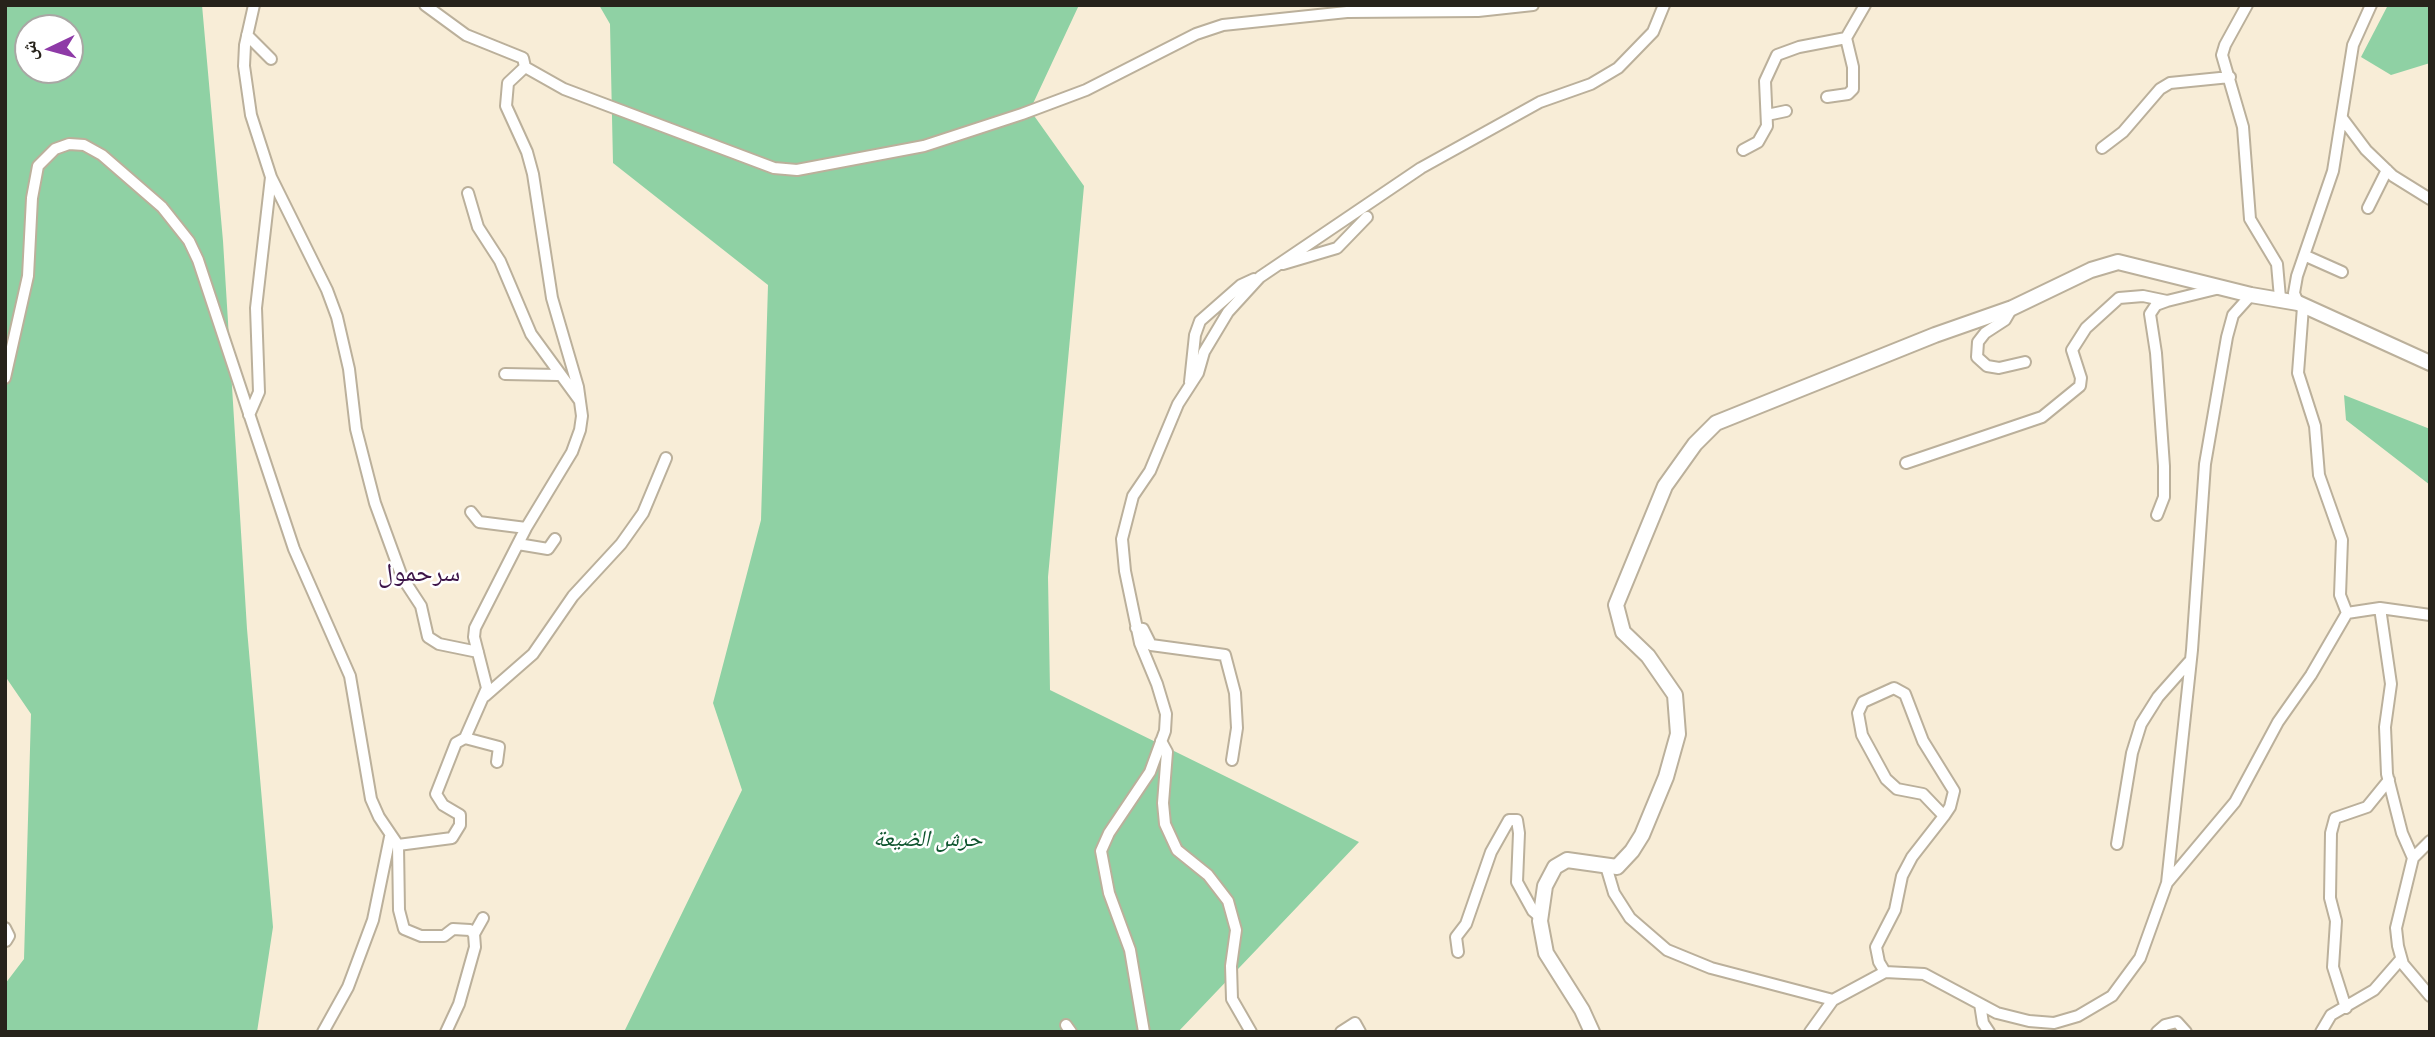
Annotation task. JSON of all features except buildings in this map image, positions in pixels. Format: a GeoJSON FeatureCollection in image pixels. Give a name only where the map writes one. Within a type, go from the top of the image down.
{"type":"FeatureCollection","features":[{"type":"Feature","properties":{"kind":"street"},"geometry":{"type":"LineString","coordinates":[[254,5],[244,66],[247,92],[271,177],[327,290],[337,317],[349,369],[356,429],[375,503],[402,577],[421,606],[428,637],[439,644],[478,652]]}},
{"type":"Feature","properties":{"kind":"street"},"geometry":{"type":"LineString","coordinates":[[425,5],[466,35],[523,58],[525,67],[580,96],[626,110],[774,168],[797,170],[924,146],[1010,118],[1086,90],[1196,34],[1223,25],[1347,12],[1478,11],[1533,5]]}},
{"type":"Feature","properties":{"kind":"street"},"geometry":{"type":"LineString","coordinates":[[1144,1032],[1130,950],[1109,893],[1101,851],[1109,833],[1150,772],[1161,741],[1166,714],[1136,628],[1122,557],[1128,509],[1204,352],[1228,312],[1260,277],[1421,168],[1540,102],[1591,84],[1618,68],[1653,32],[1664,5]]}},
{"type":"Feature","properties":{"kind":"street"},"geometry":{"type":"LineString","coordinates":[[1827,97],[1848,94],[1853,89],[1853,67],[1846,38],[1865,5]]}},
{"type":"Feature","properties":{"kind":"street"},"geometry":{"type":"LineString","coordinates":[[2248,5],[2222,55],[2243,127],[2250,219],[2277,264],[2280,298]]}},
{"type":"Feature","properties":{"kind":"street"},"geometry":{"type":"LineString","coordinates":[[2347,613],[2340,595],[2342,540],[2319,475],[2315,426],[2298,373],[2300,305],[2294,293],[2333,171],[2353,45],[2371,5]]}},
{"type":"Feature","properties":{"kind":"street"},"geometry":{"type":"LineString","coordinates":[[247,35],[271,59]]}},
{"type":"Feature","properties":{"kind":"street"},"geometry":{"type":"LineString","coordinates":[[1743,150],[1758,142],[1767,126],[1765,81],[1777,55],[1799,47],[1846,38]]}},
{"type":"Feature","properties":{"kind":"street"},"geometry":{"type":"LineString","coordinates":[[394,841],[452,838],[457,833],[460,815],[443,805],[436,794],[457,743],[465,738],[487,688],[474,637],[481,612],[526,528],[572,452],[580,430],[582,403],[552,298],[527,152],[508,113],[508,83],[525,67]]}},
{"type":"Feature","properties":{"kind":"street"},"geometry":{"type":"LineString","coordinates":[[2102,148],[2123,132],[2160,89],[2170,83],[2230,77]]}},
{"type":"Feature","properties":{"kind":"street"},"geometry":{"type":"LineString","coordinates":[[1767,115],[1786,111]]}},
{"type":"Feature","properties":{"kind":"street"},"geometry":{"type":"LineString","coordinates":[[2342,118],[2366,150],[2387,170],[2430,199]]}},
{"type":"Feature","properties":{"kind":"street"},"geometry":{"type":"LineString","coordinates":[[5,378],[27,276],[32,198],[38,166],[55,149],[69,144],[84,145],[123,172],[162,208],[189,241],[293,550],[336,639],[350,676],[371,799],[394,841],[399,910],[404,929],[421,936],[444,936],[453,929],[470,930],[474,934]]}},
{"type":"Feature","properties":{"kind":"street"},"geometry":{"type":"LineString","coordinates":[[2368,208],[2387,170]]}},
{"type":"Feature","properties":{"kind":"street"},"geometry":{"type":"LineString","coordinates":[[249,415],[259,393],[256,308],[271,177]]}},
{"type":"Feature","properties":{"kind":"street"},"geometry":{"type":"LineString","coordinates":[[468,193],[478,227],[499,261],[517,307],[558,375],[582,403]]}},
{"type":"Feature","properties":{"kind":"street"},"geometry":{"type":"LineString","coordinates":[[1277,265],[1337,248],[1367,218]]}},
{"type":"Feature","properties":{"kind":"street"},"geometry":{"type":"LineString","coordinates":[[2306,256],[2342,272]]}},
{"type":"Feature","properties":{"kind":"street"},"geometry":{"type":"LineString","coordinates":[[1592,1032],[1582,1010],[1548,959],[1540,917],[1547,881],[1560,863],[1573,859],[1617,867],[1642,835],[1666,777],[1678,734],[1677,705],[1671,686],[1648,656],[1623,632],[1616,605],[1665,486],[1716,423],[1934,335],[2012,309],[2091,270],[2119,262],[2251,295],[2280,298],[2430,363]]}},
{"type":"Feature","properties":{"kind":"street"},"geometry":{"type":"LineString","coordinates":[[1189,387],[1195,335],[1200,321],[1241,285],[1260,277]]}},
{"type":"Feature","properties":{"kind":"street"},"geometry":{"type":"LineString","coordinates":[[2157,515],[2164,497],[2164,466],[2156,353],[2149,318],[2152,309],[2166,301],[2223,288]]}},
{"type":"Feature","properties":{"kind":"street"},"geometry":{"type":"LineString","coordinates":[[1810,1032],[1833,1000],[1885,972],[1924,974],[2012,1018],[2054,1023],[2096,1007],[2112,996],[2140,958],[2167,883],[2205,464],[2227,337],[2233,315],[2251,295]]}},
{"type":"Feature","properties":{"kind":"street"},"geometry":{"type":"LineString","coordinates":[[1906,463],[2042,417],[2080,386],[2081,378],[2072,349],[2086,327],[2119,298],[2143,296],[2166,301]]}},
{"type":"Feature","properties":{"kind":"street"},"geometry":{"type":"LineString","coordinates":[[2012,309],[2006,320],[1985,333],[1978,342],[1977,357],[1987,366],[1999,368],[2025,362]]}},
{"type":"Feature","properties":{"kind":"street"},"geometry":{"type":"LineString","coordinates":[[505,374],[558,375]]}},
{"type":"Feature","properties":{"kind":"street"},"geometry":{"type":"LineString","coordinates":[[485,696],[533,654],[573,596],[621,544],[643,513],[666,458]]}},
{"type":"Feature","properties":{"kind":"street"},"geometry":{"type":"LineString","coordinates":[[471,512],[479,522],[526,528]]}},
{"type":"Feature","properties":{"kind":"street"},"geometry":{"type":"LineString","coordinates":[[517,544],[548,549],[555,539]]}},
{"type":"Feature","properties":{"kind":"street"},"geometry":{"type":"LineString","coordinates":[[2347,613],[2380,608],[2430,615]]}},
{"type":"Feature","properties":{"kind":"street"},"geometry":{"type":"LineString","coordinates":[[2380,608],[2391,684],[2385,727],[2389,780],[2402,833],[2413,858]]}},
{"type":"Feature","properties":{"kind":"street"},"geometry":{"type":"LineString","coordinates":[[2167,883],[2235,802],[2278,722],[2311,676],[2347,613]]}},
{"type":"Feature","properties":{"kind":"street"},"geometry":{"type":"LineString","coordinates":[[1136,628],[1143,629],[1151,645],[1225,655],[1235,693],[1237,728],[1232,760]]}},
{"type":"Feature","properties":{"kind":"street"},"geometry":{"type":"LineString","coordinates":[[2117,844],[2132,754],[2141,724],[2158,697],[2189,662]]}},
{"type":"Feature","properties":{"kind":"street"},"geometry":{"type":"LineString","coordinates":[[1885,972],[1879,962],[1876,947],[1895,911],[1902,876],[1912,857],[1944,816],[1954,798],[1954,791],[1923,741],[1905,694],[1894,688],[1863,702],[1858,713],[1863,735],[1886,779],[1897,789],[1923,794],[1944,816]]}},
{"type":"Feature","properties":{"kind":"street"},"geometry":{"type":"LineString","coordinates":[[465,738],[499,747],[497,762]]}},
{"type":"Feature","properties":{"kind":"street"},"geometry":{"type":"LineString","coordinates":[[1161,741],[1167,752],[1163,803],[1166,824],[1177,850],[1215,882],[1228,901],[1236,930],[1231,967],[1232,999],[1251,1032]]}},
{"type":"Feature","properties":{"kind":"street"},"geometry":{"type":"LineString","coordinates":[[2346,1008],[2333,967],[2336,921],[2330,898],[2331,833],[2335,818],[2367,807],[2389,780]]}},
{"type":"Feature","properties":{"kind":"street"},"geometry":{"type":"LineString","coordinates":[[1458,952],[1456,937],[1466,924],[1492,852],[1510,820],[1517,820],[1519,833],[1517,882],[1533,911],[1540,917]]}},
{"type":"Feature","properties":{"kind":"street"},"geometry":{"type":"LineString","coordinates":[[323,1032],[348,988],[373,920],[394,841]]}},
{"type":"Feature","properties":{"kind":"street"},"geometry":{"type":"LineString","coordinates":[[2430,841],[2413,858],[2396,928],[2401,959],[2430,996]]}},
{"type":"Feature","properties":{"kind":"street"},"geometry":{"type":"LineString","coordinates":[[1606,866],[1614,893],[1630,918],[1667,950],[1711,968],[1833,1000]]}},
{"type":"Feature","properties":{"kind":"street"},"geometry":{"type":"LineString","coordinates":[[446,1032],[459,1004],[475,947],[474,934],[483,918]]}},
{"type":"Feature","properties":{"kind":"street"},"geometry":{"type":"LineString","coordinates":[[5,928],[9,936],[6,941]]}},
{"type":"Feature","properties":{"kind":"street"},"geometry":{"type":"LineString","coordinates":[[2321,1032],[2331,1015],[2374,990],[2401,959]]}},
{"type":"Feature","properties":{"kind":"street"},"geometry":{"type":"LineString","coordinates":[[1980,1004],[1983,1023],[1989,1032]]}},
{"type":"Feature","properties":{"kind":"street"},"geometry":{"type":"LineString","coordinates":[[2157,1032],[2165,1025],[2177,1022],[2186,1032]]}},
{"type":"Feature","properties":{"kind":"street"},"geometry":{"type":"LineString","coordinates":[[1341,1032],[1355,1023],[1360,1032]]}},
{"type":"Feature","properties":{"kind":"green space"},"geometry":{"type":"Polygon","coordinates":[[[5,5],[202,5],[223,241],[247,629],[273,927],[257,1032],[5,1032],[5,984],[24,959],[31,714],[5,676],[5,5]]]}},
{"type":"Feature","properties":{"kind":"green space","name":"حرش الضيعة"},"geometry":{"type":"Polygon","coordinates":[[[599,5],[1079,5],[1030,110],[1084,186],[1048,577],[1050,690],[1359,842],[1178,1032],[624,1032],[742,790],[713,703],[761,520],[768,285],[613,163],[610,24],[599,5]]]}},
{"type":"Feature","properties":{"kind":"green space"},"geometry":{"type":"Polygon","coordinates":[[[2388,5],[2430,5],[2430,63],[2391,75],[2361,57],[2388,5]]]}},
{"type":"Feature","properties":{"kind":"green space"},"geometry":{"type":"Polygon","coordinates":[[[2344,395],[2430,429],[2430,485],[2346,420],[2344,395]]]}},
{"type":"Feature","properties":{"kind":"district","name":"سرحمول"},"geometry":{"type":"Point","coordinates":[419,573]}}]}
